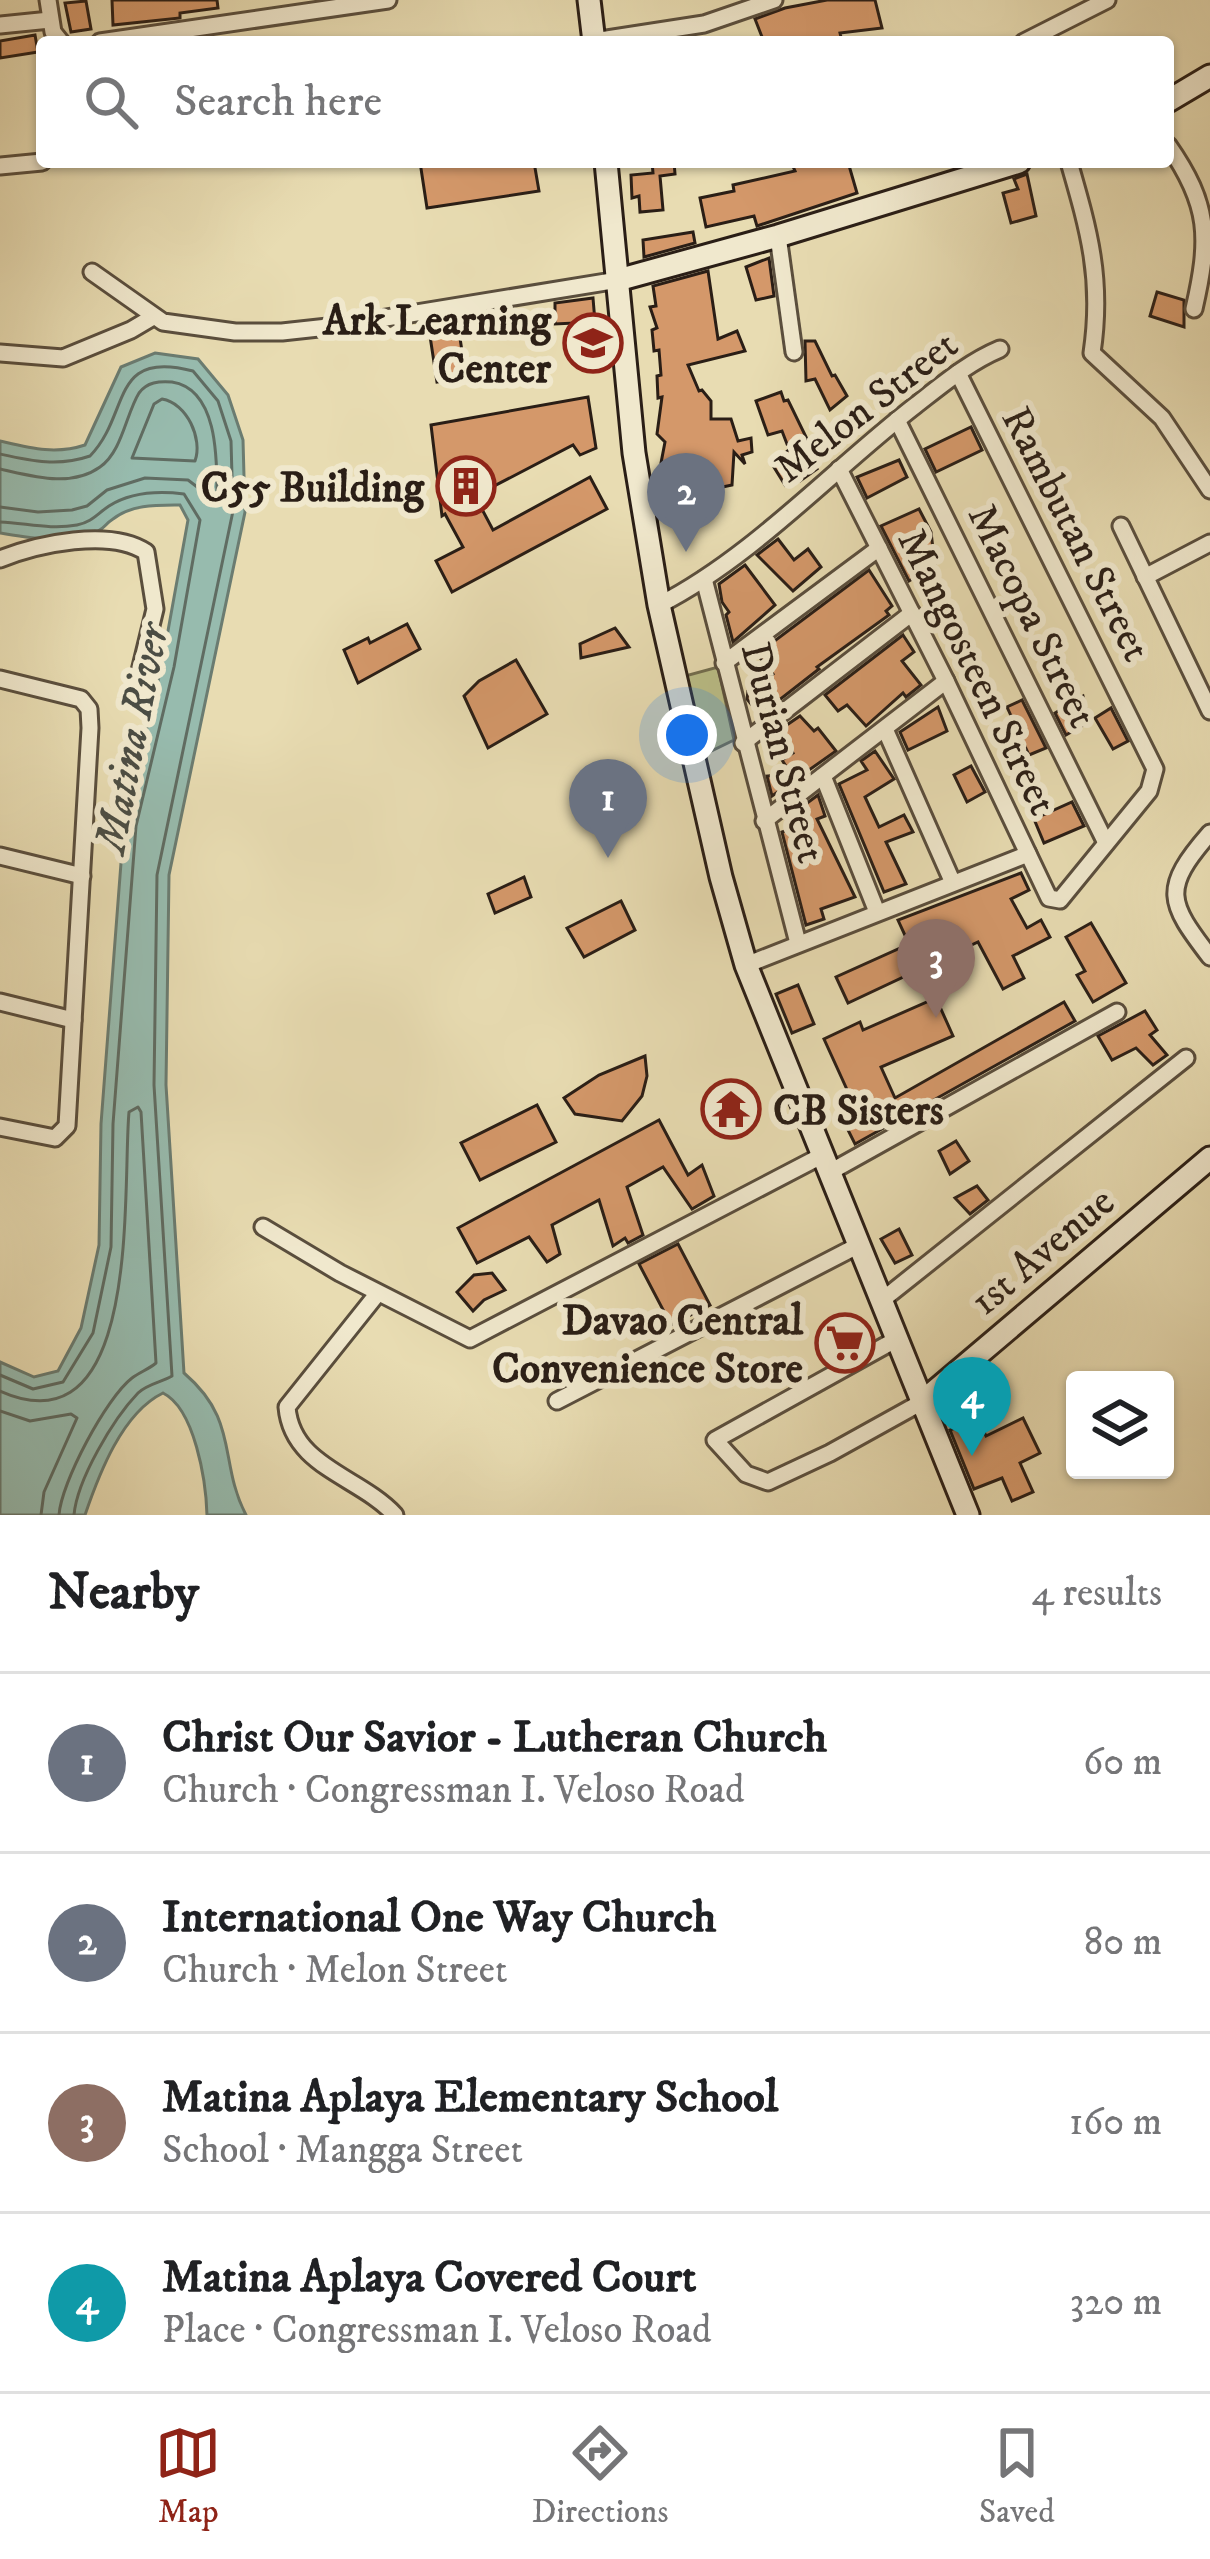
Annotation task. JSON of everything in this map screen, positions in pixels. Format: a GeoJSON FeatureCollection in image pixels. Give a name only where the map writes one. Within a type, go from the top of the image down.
{"type":"FeatureCollection","features":[{"type":"Feature","properties":{"kind":"main road"},"geometry":{"type":"LineString","coordinates":[[589,0],[593,36]]}},
{"type":"Feature","properties":{"kind":"main road"},"geometry":{"type":"LineString","coordinates":[[1174,97],[1210,76]]}},
{"type":"Feature","properties":{"kind":"main road"},"geometry":{"type":"LineString","coordinates":[[607,168],[634,453],[659,605],[721,877],[746,965],[968,1515]]}},
{"type":"Feature","properties":{"kind":"main road"},"geometry":{"type":"LineString","coordinates":[[618,280],[999,168]]}},
{"type":"Feature","properties":{"kind":"main road","name":"1st Avenue"},"geometry":{"type":"LineString","coordinates":[[922,1402],[1210,1158]]}},
{"type":"Feature","properties":{"kind":"street"},"geometry":{"type":"LineString","coordinates":[[48,0],[58,36]]}},
{"type":"Feature","properties":{"kind":"street"},"geometry":{"type":"LineString","coordinates":[[141,36],[388,0]]}},
{"type":"Feature","properties":{"kind":"street"},"geometry":{"type":"LineString","coordinates":[[631,36],[704,24],[774,0]]}},
{"type":"Feature","properties":{"kind":"street"},"geometry":{"type":"LineString","coordinates":[[1036,36],[1107,0]]}},
{"type":"Feature","properties":{"kind":"street"},"geometry":{"type":"LineString","coordinates":[[0,25],[50,20]]}},
{"type":"Feature","properties":{"kind":"street"},"geometry":{"type":"LineString","coordinates":[[1174,154],[1194,184],[1203,214],[1204,288],[1193,309]]}},
{"type":"Feature","properties":{"kind":"street"},"geometry":{"type":"LineString","coordinates":[[0,166],[36,163]]}},
{"type":"Feature","properties":{"kind":"street"},"geometry":{"type":"LineString","coordinates":[[1071,168],[1097,273],[1092,353],[1162,418],[1205,469],[1210,490]]}},
{"type":"Feature","properties":{"kind":"street"},"geometry":{"type":"LineString","coordinates":[[778,236],[794,352]]}},
{"type":"Feature","properties":{"kind":"street"},"geometry":{"type":"LineString","coordinates":[[92,272],[153,317],[197,328],[282,332],[618,280]]}},
{"type":"Feature","properties":{"kind":"street"},"geometry":{"type":"LineString","coordinates":[[0,353],[63,358],[153,317]]}},
{"type":"Feature","properties":{"kind":"street","name":"Melon Street"},"geometry":{"type":"LineString","coordinates":[[659,605],[704,580],[897,420],[958,373],[1000,349]]}},
{"type":"Feature","properties":{"kind":"street","name":"Rambutan Street"},"geometry":{"type":"LineString","coordinates":[[958,373],[1155,769],[1149,791],[1056,901]]}},
{"type":"Feature","properties":{"kind":"street","name":"Macopa Street"},"geometry":{"type":"LineString","coordinates":[[897,420],[1106,843]]}},
{"type":"Feature","properties":{"kind":"street","name":"Mangosteen Street"},"geometry":{"type":"LineString","coordinates":[[839,470],[1048,898],[1056,901]]}},
{"type":"Feature","properties":{"kind":"street"},"geometry":{"type":"LineString","coordinates":[[1121,526],[1210,711]]}},
{"type":"Feature","properties":{"kind":"street"},"geometry":{"type":"LineString","coordinates":[[0,559],[28,548],[112,538],[146,552],[154,609],[140,671]]}},
{"type":"Feature","properties":{"kind":"street"},"geometry":{"type":"LineString","coordinates":[[1145,578],[1210,543]]}},
{"type":"Feature","properties":{"kind":"street"},"geometry":{"type":"LineString","coordinates":[[724,663],[879,548]]}},
{"type":"Feature","properties":{"kind":"street","name":"Durian Street"},"geometry":{"type":"LineString","coordinates":[[704,580],[797,943]]}},
{"type":"Feature","properties":{"kind":"street"},"geometry":{"type":"LineString","coordinates":[[743,743],[912,613]]}},
{"type":"Feature","properties":{"kind":"street"},"geometry":{"type":"LineString","coordinates":[[0,679],[86,704],[90,728],[67,1126],[61,1136],[48,1137],[0,1127]]}},
{"type":"Feature","properties":{"kind":"street"},"geometry":{"type":"LineString","coordinates":[[764,821],[946,681]]}},
{"type":"Feature","properties":{"kind":"street"},"geometry":{"type":"LineString","coordinates":[[885,729],[953,883]]}},
{"type":"Feature","properties":{"kind":"street"},"geometry":{"type":"LineString","coordinates":[[823,776],[877,912]]}},
{"type":"Feature","properties":{"kind":"street"},"geometry":{"type":"LineString","coordinates":[[1210,833],[1182,873],[1174,901],[1179,916],[1210,956]]}},
{"type":"Feature","properties":{"kind":"street"},"geometry":{"type":"LineString","coordinates":[[746,965],[1028,854]]}},
{"type":"Feature","properties":{"kind":"street"},"geometry":{"type":"LineString","coordinates":[[0,856],[82,876]]}},
{"type":"Feature","properties":{"kind":"street"},"geometry":{"type":"LineString","coordinates":[[0,1003],[73,1020]]}},
{"type":"Feature","properties":{"kind":"street"},"geometry":{"type":"LineString","coordinates":[[263,1227],[470,1339],[826,1164],[1118,1012]]}},
{"type":"Feature","properties":{"kind":"street"},"geometry":{"type":"LineString","coordinates":[[881,1300],[1186,1058]]}},
{"type":"Feature","properties":{"kind":"street"},"geometry":{"type":"LineString","coordinates":[[556,1401],[859,1245]]}},
{"type":"Feature","properties":{"kind":"street"},"geometry":{"type":"LineString","coordinates":[[378,1293],[287,1407],[289,1424],[302,1450],[395,1515]]}},
{"type":"Feature","properties":{"kind":"street"},"geometry":{"type":"LineString","coordinates":[[897,1339],[715,1440],[746,1474],[768,1482],[830,1454],[922,1402]]}},
{"type":"Feature","properties":{"kind":"green space"},"geometry":{"type":"Polygon","coordinates":[[[718,667],[734,740],[705,754],[685,676],[718,667]]]}},
{"type":"Feature","properties":{"kind":"water"},"geometry":{"type":"Polygon","coordinates":[[[155,353],[198,359],[228,395],[243,440],[245,512],[169,875],[166,1085],[184,1373],[202,1391],[221,1425],[246,1515],[207,1515],[191,1430],[174,1401],[163,1393],[148,1402],[124,1430],[85,1515],[0,1515],[0,1362],[34,1377],[58,1371],[81,1328],[99,1245],[101,1124],[124,824],[162,664],[188,520],[180,505],[154,505],[128,510],[98,531],[74,538],[0,533],[0,441],[53,450],[85,445],[121,367],[155,353]]]}},
{"type":"Feature","properties":{"kind":"building"},"geometry":{"type":"Polygon","coordinates":[[[112,0],[217,0],[218,8],[180,13],[180,18],[113,25],[112,0]]]}},
{"type":"Feature","properties":{"kind":"building"},"geometry":{"type":"Polygon","coordinates":[[[827,0],[875,0],[882,28],[841,36],[762,36],[755,19],[827,0]]]}},
{"type":"Feature","properties":{"kind":"building"},"geometry":{"type":"Polygon","coordinates":[[[86,1],[91,29],[71,32],[65,3],[86,1]]]}},
{"type":"Feature","properties":{"kind":"building"},"geometry":{"type":"Polygon","coordinates":[[[35,35],[36,52],[0,58],[0,41],[35,35]]]}},
{"type":"Feature","properties":{"kind":"building"},"geometry":{"type":"Polygon","coordinates":[[[421,168],[535,168],[539,191],[427,208],[421,168]]]}},
{"type":"Feature","properties":{"kind":"building"},"geometry":{"type":"Polygon","coordinates":[[[653,168],[674,168],[675,174],[660,176],[663,210],[640,212],[639,196],[632,198],[631,175],[653,173],[653,168]]]}},
{"type":"Feature","properties":{"kind":"building"},"geometry":{"type":"Polygon","coordinates":[[[850,168],[857,193],[757,226],[754,216],[706,227],[700,198],[795,171],[850,168]]]}},
{"type":"Feature","properties":{"kind":"building"},"geometry":{"type":"Polygon","coordinates":[[[1027,174],[1036,216],[1011,223],[1003,193],[1018,189],[1014,179],[1027,174]]]}},
{"type":"Feature","properties":{"kind":"building"},"geometry":{"type":"Polygon","coordinates":[[[693,232],[695,243],[644,257],[643,240],[693,232]]]}},
{"type":"Feature","properties":{"kind":"building"},"geometry":{"type":"Polygon","coordinates":[[[769,258],[774,296],[756,300],[746,267],[769,258]]]}},
{"type":"Feature","properties":{"kind":"building"},"geometry":{"type":"Polygon","coordinates":[[[708,271],[718,339],[737,331],[745,351],[688,365],[699,391],[711,401],[711,419],[731,419],[738,441],[751,438],[752,452],[742,455],[745,464],[734,452],[732,485],[690,494],[690,486],[665,486],[661,463],[665,442],[657,434],[662,397],[658,398],[659,350],[654,351],[652,330],[657,328],[650,307],[656,306],[653,286],[708,271]]]}},
{"type":"Feature","properties":{"kind":"building"},"geometry":{"type":"Polygon","coordinates":[[[1157,292],[1184,300],[1184,327],[1150,316],[1157,292]]]}},
{"type":"Feature","properties":{"kind":"building"},"geometry":{"type":"Polygon","coordinates":[[[593,298],[595,322],[555,324],[555,303],[593,298]]]}},
{"type":"Feature","properties":{"kind":"building"},"geometry":{"type":"Polygon","coordinates":[[[457,318],[466,378],[437,382],[428,323],[457,318]]]}},
{"type":"Feature","properties":{"kind":"building"},"geometry":{"type":"Polygon","coordinates":[[[805,341],[815,341],[847,396],[830,410],[815,379],[806,381],[805,341]]]}},
{"type":"Feature","properties":{"kind":"building"},"geometry":{"type":"Polygon","coordinates":[[[781,392],[807,439],[787,444],[782,431],[768,435],[756,401],[781,392]]]}},
{"type":"Feature","properties":{"kind":"building","name":"C55 Building"},"geometry":{"type":"Polygon","coordinates":[[[588,397],[596,448],[580,455],[573,445],[475,496],[493,530],[590,477],[607,509],[452,592],[436,561],[463,547],[445,514],[442,516],[431,425],[588,397]]]}},
{"type":"Feature","properties":{"kind":"building"},"geometry":{"type":"Polygon","coordinates":[[[971,427],[982,450],[936,472],[925,449],[971,427]]]}},
{"type":"Feature","properties":{"kind":"building"},"geometry":{"type":"Polygon","coordinates":[[[797,443],[817,469],[785,485],[772,464],[797,443]]]}},
{"type":"Feature","properties":{"kind":"building"},"geometry":{"type":"Polygon","coordinates":[[[899,460],[907,477],[867,498],[857,477],[899,460]]]}},
{"type":"Feature","properties":{"kind":"building"},"geometry":{"type":"Polygon","coordinates":[[[919,509],[931,532],[935,566],[909,581],[881,526],[919,509]]]}},
{"type":"Feature","properties":{"kind":"building"},"geometry":{"type":"Polygon","coordinates":[[[778,539],[794,560],[808,549],[821,567],[793,591],[757,555],[778,539]]]}},
{"type":"Feature","properties":{"kind":"building"},"geometry":{"type":"Polygon","coordinates":[[[745,565],[775,605],[733,642],[719,584],[745,565]]]}},
{"type":"Feature","properties":{"kind":"building"},"geometry":{"type":"Polygon","coordinates":[[[869,570],[892,606],[886,611],[889,615],[760,715],[747,699],[748,691],[773,674],[757,654],[869,570]]]}},
{"type":"Feature","properties":{"kind":"building"},"geometry":{"type":"Polygon","coordinates":[[[407,624],[420,649],[358,683],[344,650],[407,624]]]}},
{"type":"Feature","properties":{"kind":"building"},"geometry":{"type":"Polygon","coordinates":[[[615,628],[629,647],[581,658],[580,644],[615,628]]]}},
{"type":"Feature","properties":{"kind":"building"},"geometry":{"type":"Polygon","coordinates":[[[903,635],[914,652],[902,661],[921,685],[906,697],[903,693],[866,726],[847,705],[838,711],[825,695],[903,635]]]}},
{"type":"Feature","properties":{"kind":"building"},"geometry":{"type":"Polygon","coordinates":[[[516,660],[547,714],[488,748],[464,696],[479,681],[516,660]]]}},
{"type":"Feature","properties":{"kind":"building"},"geometry":{"type":"Polygon","coordinates":[[[1083,696],[1089,722],[1066,735],[1055,713],[1083,696]]]}},
{"type":"Feature","properties":{"kind":"building"},"geometry":{"type":"Polygon","coordinates":[[[1022,700],[1046,748],[1029,755],[1007,707],[1022,700]]]}},
{"type":"Feature","properties":{"kind":"building"},"geometry":{"type":"Polygon","coordinates":[[[938,707],[947,731],[908,750],[900,732],[938,707]]]}},
{"type":"Feature","properties":{"kind":"building"},"geometry":{"type":"Polygon","coordinates":[[[1111,708],[1128,741],[1113,749],[1095,718],[1111,708]]]}},
{"type":"Feature","properties":{"kind":"building"},"geometry":{"type":"Polygon","coordinates":[[[800,716],[814,731],[818,728],[836,751],[772,796],[767,776],[791,774],[782,760],[793,753],[778,731],[800,716]]]}},
{"type":"Feature","properties":{"kind":"building"},"geometry":{"type":"Polygon","coordinates":[[[875,751],[894,779],[865,797],[879,827],[904,815],[913,832],[886,842],[906,884],[884,892],[839,784],[867,770],[861,761],[875,751]]]}},
{"type":"Feature","properties":{"kind":"building"},"geometry":{"type":"Polygon","coordinates":[[[971,766],[985,792],[967,802],[954,775],[971,766]]]}},
{"type":"Feature","properties":{"kind":"building"},"geometry":{"type":"Polygon","coordinates":[[[818,795],[825,816],[817,819],[855,897],[821,909],[824,919],[806,925],[782,832],[800,826],[795,812],[818,795]]]}},
{"type":"Feature","properties":{"kind":"building"},"geometry":{"type":"Polygon","coordinates":[[[1072,802],[1084,826],[1044,843],[1034,819],[1072,802]]]}},
{"type":"Feature","properties":{"kind":"building"},"geometry":{"type":"Polygon","coordinates":[[[1021,873],[1029,890],[1011,899],[1027,928],[1041,920],[1050,937],[1013,956],[1024,978],[1003,989],[978,942],[848,1003],[836,977],[909,944],[898,920],[1021,873]]]}},
{"type":"Feature","properties":{"kind":"building"},"geometry":{"type":"Polygon","coordinates":[[[524,877],[531,897],[495,913],[488,894],[524,877]]]}},
{"type":"Feature","properties":{"kind":"building"},"geometry":{"type":"Polygon","coordinates":[[[621,901],[635,930],[584,957],[567,928],[621,901]]]}},
{"type":"Feature","properties":{"kind":"building"},"geometry":{"type":"Polygon","coordinates":[[[1091,923],[1126,983],[1093,1002],[1077,975],[1085,971],[1066,937],[1091,923]]]}},
{"type":"Feature","properties":{"kind":"building"},"geometry":{"type":"Polygon","coordinates":[[[798,985],[814,1024],[792,1033],[776,994],[798,985]]]}},
{"type":"Feature","properties":{"kind":"building"},"geometry":{"type":"Polygon","coordinates":[[[936,998],[953,1036],[881,1067],[895,1098],[1064,1002],[1075,1021],[855,1144],[839,1112],[854,1105],[824,1039],[860,1022],[863,1030],[936,998]]]}},
{"type":"Feature","properties":{"kind":"building"},"geometry":{"type":"Polygon","coordinates":[[[1145,1011],[1157,1030],[1150,1035],[1167,1055],[1153,1065],[1136,1048],[1112,1060],[1098,1036],[1145,1011]]]}},
{"type":"Feature","properties":{"kind":"building"},"geometry":{"type":"Polygon","coordinates":[[[645,1056],[642,1096],[622,1121],[575,1114],[564,1098],[599,1075],[645,1056]]]}},
{"type":"Feature","properties":{"kind":"building"},"geometry":{"type":"Polygon","coordinates":[[[537,1105],[556,1142],[480,1180],[461,1143],[537,1105]]]}},
{"type":"Feature","properties":{"kind":"building"},"geometry":{"type":"Polygon","coordinates":[[[659,1120],[688,1175],[702,1165],[714,1196],[692,1209],[663,1167],[627,1187],[643,1235],[628,1243],[625,1238],[613,1246],[599,1200],[552,1225],[560,1254],[547,1262],[529,1237],[477,1263],[458,1228],[659,1120]]]}},
{"type":"Feature","properties":{"kind":"building"},"geometry":{"type":"Polygon","coordinates":[[[956,1141],[969,1161],[950,1174],[939,1151],[956,1141]]]}},
{"type":"Feature","properties":{"kind":"building"},"geometry":{"type":"Polygon","coordinates":[[[977,1186],[988,1200],[970,1214],[955,1198],[977,1186]]]}},
{"type":"Feature","properties":{"kind":"building"},"geometry":{"type":"Polygon","coordinates":[[[899,1229],[912,1255],[895,1263],[881,1239],[899,1229]]]}},
{"type":"Feature","properties":{"kind":"building"},"geometry":{"type":"Polygon","coordinates":[[[678,1244],[710,1305],[671,1325],[639,1264],[678,1244]]]}},
{"type":"Feature","properties":{"kind":"building"},"geometry":{"type":"Polygon","coordinates":[[[492,1273],[505,1290],[473,1311],[457,1292],[474,1275],[492,1273]]]}},
{"type":"Feature","properties":{"kind":"building","name":"Davao Central Convenience Store"},"geometry":{"type":"Polygon","coordinates":[[[858,1322],[868,1341],[831,1362],[820,1342],[858,1322]]]}},
{"type":"Feature","properties":{"kind":"building"},"geometry":{"type":"Polygon","coordinates":[[[978,1418],[986,1436],[1023,1418],[1040,1453],[1020,1463],[1033,1492],[1012,1501],[1002,1478],[974,1489],[950,1430],[978,1418]]]}},
{"type":"Feature","properties":{"kind":"place","name":"Ark Learning Center"},"geometry":{"type":"Point","coordinates":[593,343]}},
{"type":"Feature","properties":{"kind":"place","name":"C55 Building"},"geometry":{"type":"Point","coordinates":[466,486]}},
{"type":"Feature","properties":{"kind":"place","name":"International One Way Church"},"geometry":{"type":"Point","coordinates":[686,552]}},
{"type":"Feature","properties":{"kind":"place","name":"Christ Our Savior - Lutheran Church"},"geometry":{"type":"Point","coordinates":[608,858]}},
{"type":"Feature","properties":{"kind":"place","name":"Matina Aplaya Elementary School"},"geometry":{"type":"Point","coordinates":[936,1018]}},
{"type":"Feature","properties":{"kind":"place","name":"CB Sisters"},"geometry":{"type":"Point","coordinates":[731,1109]}},
{"type":"Feature","properties":{"kind":"place","name":"Davao Central Convenience Store"},"geometry":{"type":"Point","coordinates":[845,1343]}},
{"type":"Feature","properties":{"kind":"place","name":"Matina Aplaya Covered Court"},"geometry":{"type":"Point","coordinates":[972,1456]}},
{"type":"Feature","properties":{"kind":"water label","name":"Matina River"},"geometry":{"type":"Point","coordinates":[130,738]}}]}
